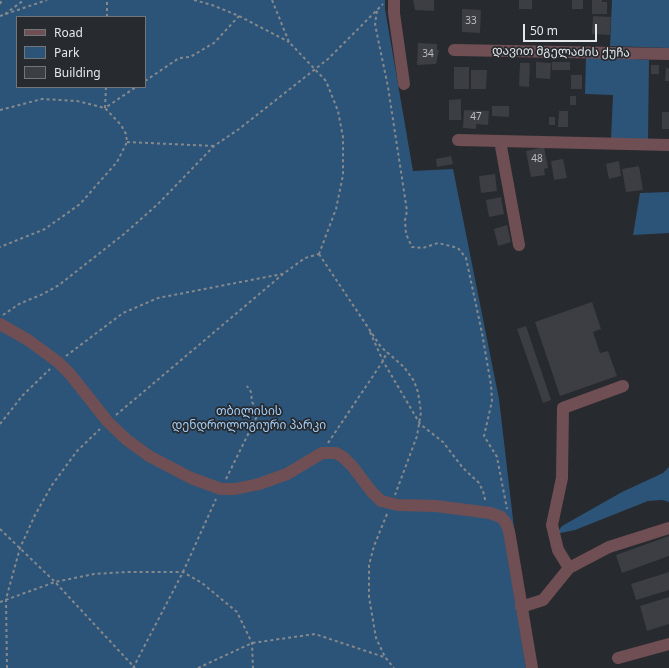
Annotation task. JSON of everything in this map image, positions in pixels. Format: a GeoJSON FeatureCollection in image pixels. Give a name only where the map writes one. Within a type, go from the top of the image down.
{"type":"FeatureCollection","features":[{"type":"Feature","properties":{"kind":"street"},"geometry":{"type":"LineString","coordinates":[[390,1],[394,13],[404,84]]}},
{"type":"Feature","properties":{"kind":"street","name":"დავით მგელაძის ქუჩა"},"geometry":{"type":"LineString","coordinates":[[454,50],[669,54]]}},
{"type":"Feature","properties":{"kind":"street"},"geometry":{"type":"LineString","coordinates":[[458,140],[669,145]]}},
{"type":"Feature","properties":{"kind":"street"},"geometry":{"type":"LineString","coordinates":[[500,141],[519,245]]}},
{"type":"Feature","properties":{"kind":"street"},"geometry":{"type":"LineString","coordinates":[[0,324],[28,340],[58,362],[70,374],[108,422],[127,440],[149,456],[191,478],[221,489],[235,489],[260,484],[287,474],[322,453],[336,453],[342,457],[381,501],[391,504],[436,506],[490,513],[501,517],[508,527],[532,668]]}},
{"type":"Feature","properties":{"kind":"street"},"geometry":{"type":"LineString","coordinates":[[569,568],[558,550],[552,525],[562,478],[563,408],[623,386]]}},
{"type":"Feature","properties":{"kind":"street"},"geometry":{"type":"LineString","coordinates":[[521,607],[543,600],[569,568],[609,547],[669,528]]}},
{"type":"Feature","properties":{"kind":"street"},"geometry":{"type":"LineString","coordinates":[[618,658],[669,644]]}},
{"type":"Feature","properties":{"kind":"path"},"geometry":{"type":"LineString","coordinates":[[0,4],[2,0]]}},
{"type":"Feature","properties":{"kind":"path"},"geometry":{"type":"LineString","coordinates":[[4,15],[24,0]]}},
{"type":"Feature","properties":{"kind":"path"},"geometry":{"type":"LineString","coordinates":[[0,17],[47,0]]}},
{"type":"Feature","properties":{"kind":"path"},"geometry":{"type":"LineString","coordinates":[[107,0],[107,16]]}},
{"type":"Feature","properties":{"kind":"path"},"geometry":{"type":"LineString","coordinates":[[194,0],[212,5],[239,16],[289,42],[326,81],[338,111],[343,137],[343,175],[336,209],[319,254]]}},
{"type":"Feature","properties":{"kind":"path"},"geometry":{"type":"LineString","coordinates":[[272,0],[289,42]]}},
{"type":"Feature","properties":{"kind":"path"},"geometry":{"type":"LineString","coordinates":[[0,319],[18,304],[43,294],[59,285],[124,234],[158,204],[214,146],[239,129],[328,59],[377,11],[390,1]]}},
{"type":"Feature","properties":{"kind":"path"},"geometry":{"type":"LineString","coordinates":[[377,11],[375,24],[388,87],[407,211],[405,228],[412,247],[422,248],[438,243],[458,248],[466,258],[482,333],[491,385],[492,401],[484,436],[497,457],[506,494],[508,527]]}},
{"type":"Feature","properties":{"kind":"path"},"geometry":{"type":"LineString","coordinates":[[146,80],[179,58],[190,57],[214,43],[239,16]]}},
{"type":"Feature","properties":{"kind":"path"},"geometry":{"type":"LineString","coordinates":[[105,108],[106,88]]}},
{"type":"Feature","properties":{"kind":"path"},"geometry":{"type":"LineString","coordinates":[[105,108],[135,88]]}},
{"type":"Feature","properties":{"kind":"path"},"geometry":{"type":"LineString","coordinates":[[0,110],[42,99],[76,101],[105,108],[121,125],[126,134],[127,142],[117,162],[80,204],[45,229],[0,247]]}},
{"type":"Feature","properties":{"kind":"path"},"geometry":{"type":"LineString","coordinates":[[127,142],[214,146]]}},
{"type":"Feature","properties":{"kind":"path"},"geometry":{"type":"LineString","coordinates":[[7,668],[6,599],[20,548],[35,515],[52,485],[77,451],[108,422],[283,274],[305,258],[319,254]]}},
{"type":"Feature","properties":{"kind":"path"},"geometry":{"type":"LineString","coordinates":[[319,254],[381,347],[400,362],[414,380],[420,402],[420,424],[404,474],[374,546],[369,566],[369,597],[376,638],[385,657],[394,668]]}},
{"type":"Feature","properties":{"kind":"path"},"geometry":{"type":"LineString","coordinates":[[0,424],[23,395],[58,362],[124,313],[158,298],[283,274]]}},
{"type":"Feature","properties":{"kind":"path"},"geometry":{"type":"LineString","coordinates":[[368,328],[383,361],[420,424],[443,442],[463,468],[478,483],[483,491],[490,513]]}},
{"type":"Feature","properties":{"kind":"path"},"geometry":{"type":"LineString","coordinates":[[322,453],[334,432],[383,361],[388,351]]}},
{"type":"Feature","properties":{"kind":"path"},"geometry":{"type":"LineString","coordinates":[[0,529],[55,582],[134,668],[183,572]]}},
{"type":"Feature","properties":{"kind":"path"},"geometry":{"type":"LineString","coordinates":[[0,602],[55,582],[94,574],[127,572],[183,572],[202,583],[237,612],[252,643],[253,668]]}},
{"type":"Feature","properties":{"kind":"path"},"geometry":{"type":"LineString","coordinates":[[198,668],[252,643],[315,634],[385,657]]}},
{"type":"Feature","properties":{"kind":"green space","name":"თბილისის დენდროლოგიური პარკი"},"geometry":{"type":"Polygon","coordinates":[[[0,0],[385,0],[385,9],[413,171],[453,169],[499,399],[514,528],[504,534],[526,668],[0,668],[0,0]]]}},
{"type":"Feature","properties":{"kind":"green space"},"geometry":{"type":"Polygon","coordinates":[[[612,0],[669,0],[669,48],[610,46],[612,0]]]}},
{"type":"Feature","properties":{"kind":"green space"},"geometry":{"type":"Polygon","coordinates":[[[586,56],[649,60],[648,139],[611,139],[613,95],[585,94],[586,56]]]}},
{"type":"Feature","properties":{"kind":"green space"},"geometry":{"type":"Polygon","coordinates":[[[669,192],[669,233],[633,235],[640,193],[669,192]]]}},
{"type":"Feature","properties":{"kind":"green space"},"geometry":{"type":"Polygon","coordinates":[[[669,467],[669,502],[662,500],[648,501],[575,530],[556,534],[562,526],[622,492],[663,473],[669,467]]]}},
{"type":"Feature","properties":{"kind":"building"},"geometry":{"type":"Polygon","coordinates":[[[413,0],[434,0],[434,11],[415,10],[413,0]]]}},
{"type":"Feature","properties":{"kind":"building"},"geometry":{"type":"Polygon","coordinates":[[[519,0],[532,0],[532,9],[519,9],[519,0]]]}},
{"type":"Feature","properties":{"kind":"building"},"geometry":{"type":"Polygon","coordinates":[[[572,0],[583,0],[583,9],[572,9],[572,0]]]}},
{"type":"Feature","properties":{"kind":"building"},"geometry":{"type":"Polygon","coordinates":[[[592,0],[602,0],[602,2],[607,2],[607,14],[592,14],[592,0]]]}},
{"type":"Feature","properties":{"kind":"building"},"geometry":{"type":"Polygon","coordinates":[[[462,9],[481,10],[480,33],[462,32],[462,9]]]}},
{"type":"Feature","properties":{"kind":"building"},"geometry":{"type":"Polygon","coordinates":[[[593,16],[611,17],[610,35],[592,34],[593,16]]]}},
{"type":"Feature","properties":{"kind":"building"},"geometry":{"type":"Polygon","coordinates":[[[418,43],[437,44],[437,50],[439,50],[436,64],[417,65],[418,43]]]}},
{"type":"Feature","properties":{"kind":"building"},"geometry":{"type":"Polygon","coordinates":[[[536,62],[551,63],[550,79],[536,78],[536,62]]]}},
{"type":"Feature","properties":{"kind":"building"},"geometry":{"type":"Polygon","coordinates":[[[552,62],[570,62],[570,70],[552,70],[552,62]]]}},
{"type":"Feature","properties":{"kind":"building"},"geometry":{"type":"Polygon","coordinates":[[[520,63],[530,63],[529,87],[519,86],[520,63]]]}},
{"type":"Feature","properties":{"kind":"building"},"geometry":{"type":"Polygon","coordinates":[[[651,65],[659,65],[659,74],[651,74],[651,65]]]}},
{"type":"Feature","properties":{"kind":"building"},"geometry":{"type":"Polygon","coordinates":[[[454,67],[469,67],[469,89],[454,89],[454,67]]]}},
{"type":"Feature","properties":{"kind":"building"},"geometry":{"type":"Polygon","coordinates":[[[666,68],[669,69],[669,81],[665,81],[666,68]]]}},
{"type":"Feature","properties":{"kind":"building"},"geometry":{"type":"Polygon","coordinates":[[[471,70],[487,70],[486,89],[471,89],[471,70]]]}},
{"type":"Feature","properties":{"kind":"building"},"geometry":{"type":"Polygon","coordinates":[[[571,75],[582,75],[582,89],[571,89],[571,75]]]}},
{"type":"Feature","properties":{"kind":"building"},"geometry":{"type":"Polygon","coordinates":[[[570,96],[576,96],[576,105],[570,105],[570,96]]]}},
{"type":"Feature","properties":{"kind":"building"},"geometry":{"type":"Polygon","coordinates":[[[461,99],[461,120],[449,120],[449,100],[461,99]]]}},
{"type":"Feature","properties":{"kind":"building"},"geometry":{"type":"Polygon","coordinates":[[[492,106],[509,106],[509,117],[492,116],[492,106]]]}},
{"type":"Feature","properties":{"kind":"building"},"geometry":{"type":"Polygon","coordinates":[[[464,110],[489,111],[488,125],[476,124],[476,129],[463,128],[464,110]]]}},
{"type":"Feature","properties":{"kind":"building"},"geometry":{"type":"Polygon","coordinates":[[[559,111],[568,111],[568,127],[558,127],[559,111]]]}},
{"type":"Feature","properties":{"kind":"building"},"geometry":{"type":"Polygon","coordinates":[[[662,112],[669,112],[669,129],[662,129],[662,112]]]}},
{"type":"Feature","properties":{"kind":"building"},"geometry":{"type":"Polygon","coordinates":[[[549,117],[555,117],[555,125],[549,125],[549,117]]]}},
{"type":"Feature","properties":{"kind":"building"},"geometry":{"type":"Polygon","coordinates":[[[544,147],[548,168],[544,169],[545,175],[531,177],[526,151],[544,147]]]}},
{"type":"Feature","properties":{"kind":"building"},"geometry":{"type":"Polygon","coordinates":[[[451,156],[453,164],[437,167],[436,159],[451,156]]]}},
{"type":"Feature","properties":{"kind":"building"},"geometry":{"type":"Polygon","coordinates":[[[563,159],[567,178],[554,180],[551,161],[563,159]]]}},
{"type":"Feature","properties":{"kind":"building"},"geometry":{"type":"Polygon","coordinates":[[[619,161],[621,176],[609,179],[606,164],[619,161]]]}},
{"type":"Feature","properties":{"kind":"building"},"geometry":{"type":"Polygon","coordinates":[[[639,166],[643,190],[626,192],[622,169],[639,166]]]}},
{"type":"Feature","properties":{"kind":"building"},"geometry":{"type":"Polygon","coordinates":[[[495,174],[497,191],[481,193],[479,176],[495,174]]]}},
{"type":"Feature","properties":{"kind":"building"},"geometry":{"type":"Polygon","coordinates":[[[501,197],[504,214],[489,217],[486,200],[501,197]]]}},
{"type":"Feature","properties":{"kind":"building"},"geometry":{"type":"Polygon","coordinates":[[[507,225],[511,242],[498,246],[494,229],[507,225]]]}},
{"type":"Feature","properties":{"kind":"building"},"geometry":{"type":"Polygon","coordinates":[[[592,302],[601,329],[593,332],[600,353],[608,351],[617,376],[560,396],[535,322],[592,302]]]}},
{"type":"Feature","properties":{"kind":"building"},"geometry":{"type":"Polygon","coordinates":[[[526,326],[551,400],[543,403],[517,329],[526,326]]]}},
{"type":"Feature","properties":{"kind":"building"},"geometry":{"type":"Polygon","coordinates":[[[669,536],[669,556],[622,573],[616,555],[669,536]]]}},
{"type":"Feature","properties":{"kind":"building"},"geometry":{"type":"Polygon","coordinates":[[[669,572],[669,590],[636,600],[631,584],[669,572]]]}},
{"type":"Feature","properties":{"kind":"building"},"geometry":{"type":"Polygon","coordinates":[[[669,597],[669,624],[647,631],[640,606],[669,597]]]}}]}
